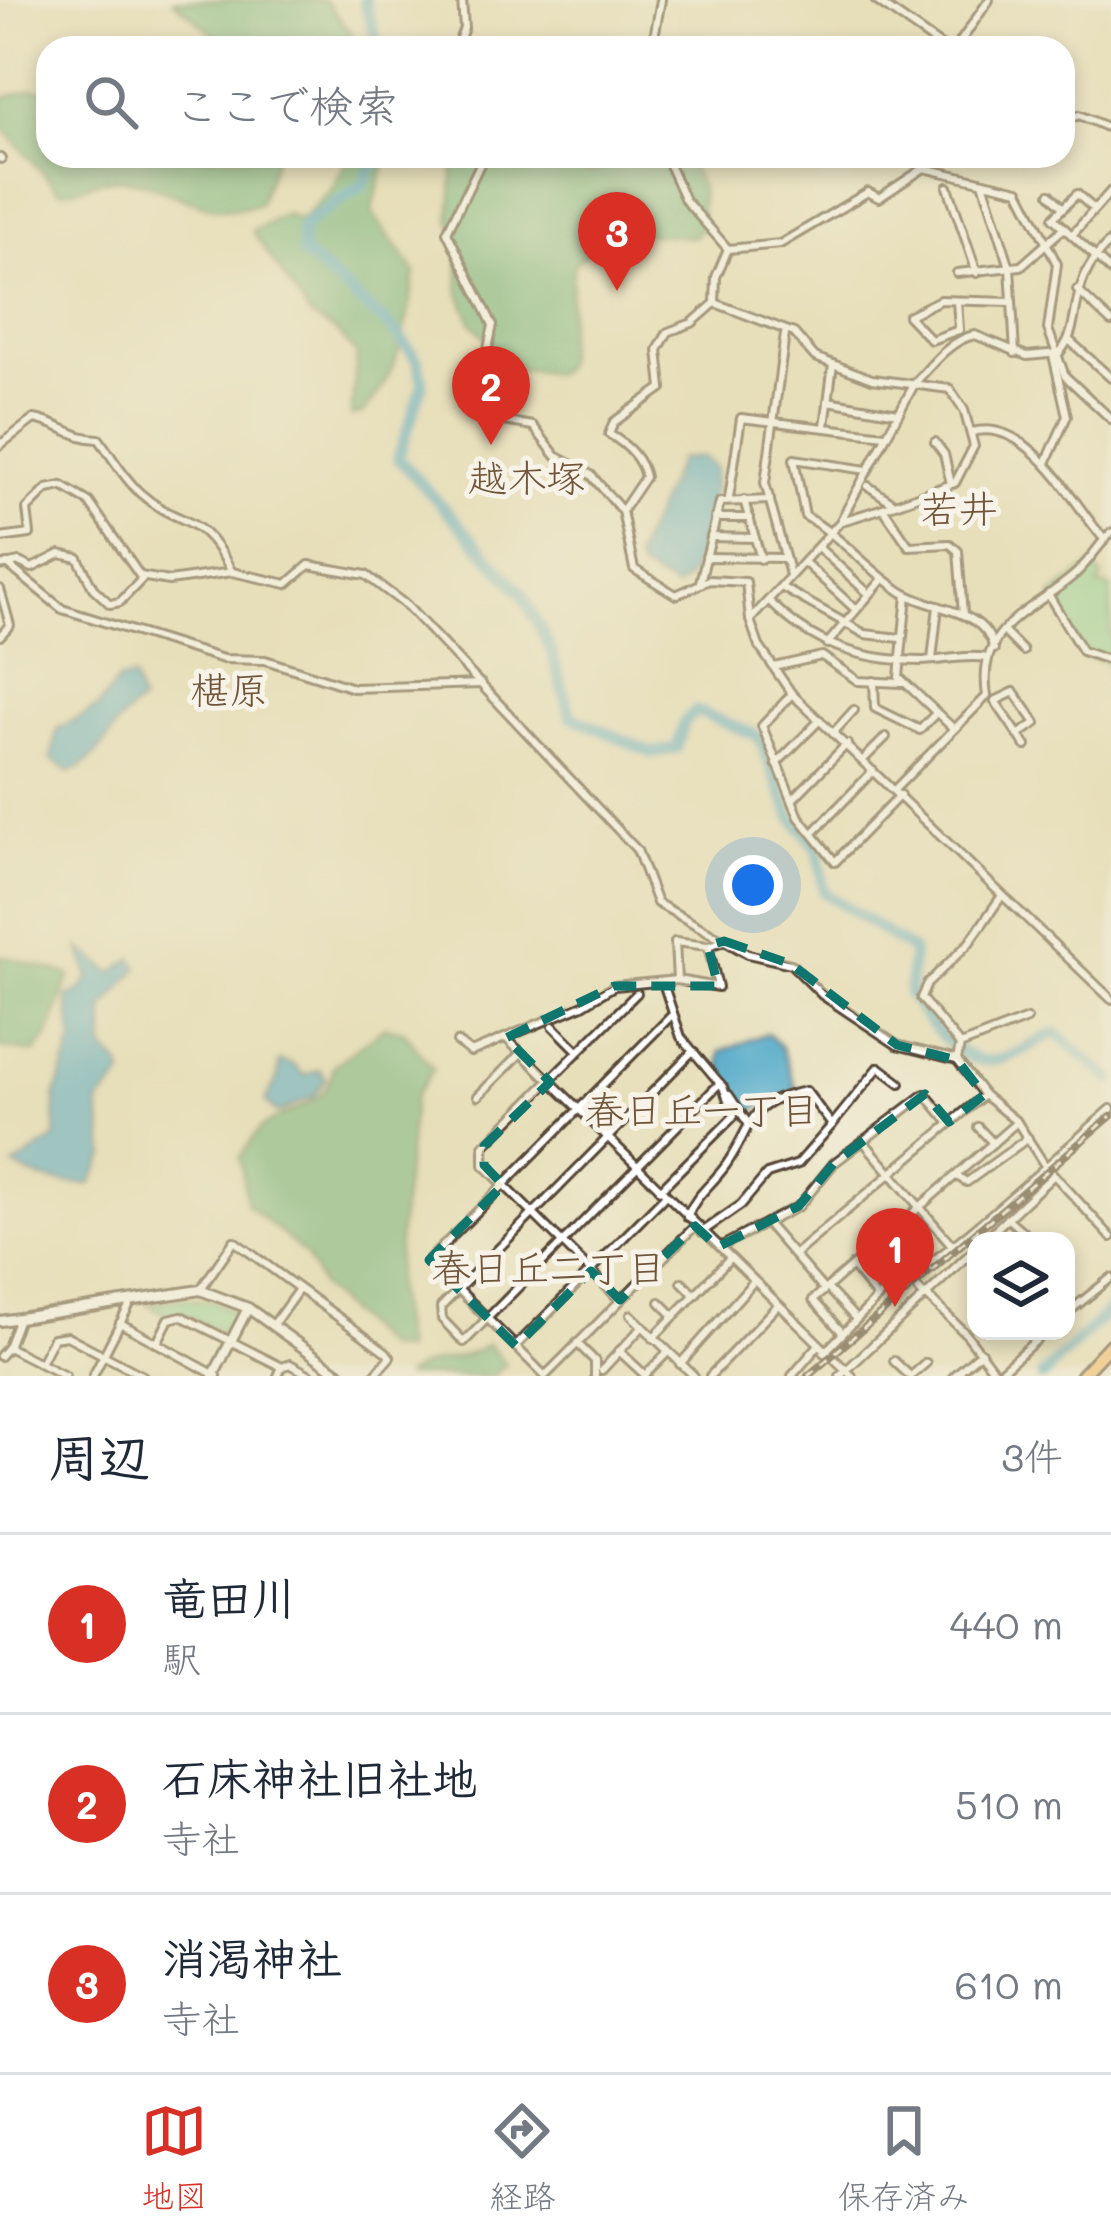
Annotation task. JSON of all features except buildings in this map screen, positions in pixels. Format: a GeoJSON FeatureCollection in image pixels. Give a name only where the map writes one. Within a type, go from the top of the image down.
{"type":"FeatureCollection","features":[{"type":"Feature","properties":{"kind":"highway"},"geometry":{"type":"LineString","coordinates":[[1081,1376],[1111,1343]]}},
{"type":"Feature","properties":{"kind":"street"},"geometry":{"type":"LineString","coordinates":[[461,36],[462,0]]}},
{"type":"Feature","properties":{"kind":"street"},"geometry":{"type":"LineString","coordinates":[[654,36],[661,0]]}},
{"type":"Feature","properties":{"kind":"street"},"geometry":{"type":"LineString","coordinates":[[874,0],[926,36]]}},
{"type":"Feature","properties":{"kind":"street"},"geometry":{"type":"LineString","coordinates":[[964,36],[988,0]]}},
{"type":"Feature","properties":{"kind":"street"},"geometry":{"type":"LineString","coordinates":[[1075,117],[1111,129]]}},
{"type":"Feature","properties":{"kind":"street"},"geometry":{"type":"LineString","coordinates":[[478,168],[447,232],[493,325],[474,416],[533,426],[556,456],[591,475],[622,511],[634,569],[676,595],[700,582],[746,582],[750,620],[792,694],[1111,999]]}},
{"type":"Feature","properties":{"kind":"street"},"geometry":{"type":"LineString","coordinates":[[670,168],[685,200],[728,249]]}},
{"type":"Feature","properties":{"kind":"street"},"geometry":{"type":"LineString","coordinates":[[728,249],[780,244],[868,192],[879,198],[924,168],[1019,190],[1057,264],[1048,329],[1056,354],[1065,376],[1111,419]]}},
{"type":"Feature","properties":{"kind":"street"},"geometry":{"type":"LineString","coordinates":[[983,182],[1010,267],[1016,353]]}},
{"type":"Feature","properties":{"kind":"street"},"geometry":{"type":"LineString","coordinates":[[948,187],[976,273]]}},
{"type":"Feature","properties":{"kind":"street"},"geometry":{"type":"LineString","coordinates":[[1072,235],[1111,191]]}},
{"type":"Feature","properties":{"kind":"street"},"geometry":{"type":"LineString","coordinates":[[1050,194],[1064,208]]}},
{"type":"Feature","properties":{"kind":"street"},"geometry":{"type":"LineString","coordinates":[[1094,208],[1076,194],[1053,218],[1111,271]]}},
{"type":"Feature","properties":{"kind":"street"},"geometry":{"type":"LineString","coordinates":[[957,273],[1021,266],[1064,228]]}},
{"type":"Feature","properties":{"kind":"street"},"geometry":{"type":"LineString","coordinates":[[1012,302],[940,300],[907,312],[931,340],[961,333],[992,338],[1016,353],[1056,354],[1070,341],[1077,290],[1095,256],[1111,241]]}},
{"type":"Feature","properties":{"kind":"street"},"geometry":{"type":"LineString","coordinates":[[622,511],[645,477],[643,465],[609,434],[614,422],[662,388],[658,350],[668,332],[692,322],[715,303],[716,277],[728,249]]}},
{"type":"Feature","properties":{"kind":"street"},"geometry":{"type":"LineString","coordinates":[[1077,290],[1111,322]]}},
{"type":"Feature","properties":{"kind":"street"},"geometry":{"type":"LineString","coordinates":[[750,620],[840,522],[915,383],[961,333],[957,301]]}},
{"type":"Feature","properties":{"kind":"street"},"geometry":{"type":"LineString","coordinates":[[715,303],[763,319],[785,334],[794,333],[814,357],[872,380],[950,389],[972,432],[973,452],[951,484],[892,502],[885,511],[840,522]]}},
{"type":"Feature","properties":{"kind":"street"},"geometry":{"type":"LineString","coordinates":[[785,334],[765,483],[790,575]]}},
{"type":"Feature","properties":{"kind":"street"},"geometry":{"type":"LineString","coordinates":[[1070,341],[1111,378]]}},
{"type":"Feature","properties":{"kind":"street"},"geometry":{"type":"LineString","coordinates":[[1046,463],[1067,416],[1056,354]]}},
{"type":"Feature","properties":{"kind":"street"},"geometry":{"type":"LineString","coordinates":[[825,426],[833,364]]}},
{"type":"Feature","properties":{"kind":"street"},"geometry":{"type":"LineString","coordinates":[[828,401],[898,413]]}},
{"type":"Feature","properties":{"kind":"street"},"geometry":{"type":"LineString","coordinates":[[729,498],[741,418],[885,435]]}},
{"type":"Feature","properties":{"kind":"street"},"geometry":{"type":"LineString","coordinates":[[0,445],[20,425],[34,419],[60,425],[79,439],[99,439],[140,493],[214,538],[232,572]]}},
{"type":"Feature","properties":{"kind":"street"},"geometry":{"type":"LineString","coordinates":[[972,432],[998,431],[1046,463],[1107,536],[1077,574],[1004,623],[988,658],[991,699],[1025,746]]}},
{"type":"Feature","properties":{"kind":"street"},"geometry":{"type":"LineString","coordinates":[[935,442],[944,454],[951,484]]}},
{"type":"Feature","properties":{"kind":"street"},"geometry":{"type":"LineString","coordinates":[[867,470],[794,459],[805,516],[833,531],[907,596],[963,614],[983,628],[994,649]]}},
{"type":"Feature","properties":{"kind":"street"},"geometry":{"type":"LineString","coordinates":[[0,538],[30,534],[27,509],[47,489],[62,486],[89,502],[127,562],[144,577],[169,581],[232,572],[287,584],[309,565],[366,575],[406,606],[638,850],[657,903],[748,954],[791,964],[822,995],[896,1045],[958,1052],[1028,1018]]}},
{"type":"Feature","properties":{"kind":"street"},"geometry":{"type":"LineString","coordinates":[[868,486],[892,502]]}},
{"type":"Feature","properties":{"kind":"street"},"geometry":{"type":"LineString","coordinates":[[700,582],[720,502],[729,498],[770,500]]}},
{"type":"Feature","properties":{"kind":"street"},"geometry":{"type":"LineString","coordinates":[[744,500],[761,559]]}},
{"type":"Feature","properties":{"kind":"street"},"geometry":{"type":"LineString","coordinates":[[885,511],[909,546],[950,544],[958,551],[963,614]]}},
{"type":"Feature","properties":{"kind":"street"},"geometry":{"type":"LineString","coordinates":[[715,518],[750,518]]}},
{"type":"Feature","properties":{"kind":"street"},"geometry":{"type":"LineString","coordinates":[[711,537],[757,538]]}},
{"type":"Feature","properties":{"kind":"street"},"geometry":{"type":"LineString","coordinates":[[818,547],[868,593]]}},
{"type":"Feature","properties":{"kind":"street"},"geometry":{"type":"LineString","coordinates":[[3,565],[32,568],[60,554],[78,558],[93,588],[110,604],[120,602],[144,577]]}},
{"type":"Feature","properties":{"kind":"street"},"geometry":{"type":"LineString","coordinates":[[706,557],[784,558]]}},
{"type":"Feature","properties":{"kind":"street"},"geometry":{"type":"LineString","coordinates":[[804,562],[854,608]]}},
{"type":"Feature","properties":{"kind":"street"},"geometry":{"type":"LineString","coordinates":[[3,565],[62,610],[223,659],[265,660],[353,688],[482,684]]}},
{"type":"Feature","properties":{"kind":"street"},"geometry":{"type":"LineString","coordinates":[[827,644],[884,578]]}},
{"type":"Feature","properties":{"kind":"street"},"geometry":{"type":"LineString","coordinates":[[781,587],[865,634],[899,638]]}},
{"type":"Feature","properties":{"kind":"street"},"geometry":{"type":"LineString","coordinates":[[0,589],[10,625],[0,636]]}},
{"type":"Feature","properties":{"kind":"street"},"geometry":{"type":"LineString","coordinates":[[1048,594],[1082,651],[1111,662]]}},
{"type":"Feature","properties":{"kind":"street"},"geometry":{"type":"LineString","coordinates":[[902,683],[899,638],[907,596]]}},
{"type":"Feature","properties":{"kind":"street"},"geometry":{"type":"LineString","coordinates":[[769,601],[797,629],[848,654],[988,658]]}},
{"type":"Feature","properties":{"kind":"street"},"geometry":{"type":"LineString","coordinates":[[932,660],[938,606]]}},
{"type":"Feature","properties":{"kind":"street"},"geometry":{"type":"LineString","coordinates":[[1003,631],[1023,651]]}},
{"type":"Feature","properties":{"kind":"street"},"geometry":{"type":"LineString","coordinates":[[774,667],[822,656],[858,681],[902,683],[955,729]]}},
{"type":"Feature","properties":{"kind":"street"},"geometry":{"type":"LineString","coordinates":[[874,682],[875,708],[920,730],[936,713]]}},
{"type":"Feature","properties":{"kind":"street"},"geometry":{"type":"LineString","coordinates":[[792,694],[762,726],[793,799],[835,862],[955,729],[991,699],[1014,692],[1036,723],[1018,736]]}},
{"type":"Feature","properties":{"kind":"street"},"geometry":{"type":"LineString","coordinates":[[834,732],[854,710]]}},
{"type":"Feature","properties":{"kind":"street"},"geometry":{"type":"LineString","coordinates":[[776,764],[820,720]]}},
{"type":"Feature","properties":{"kind":"street"},"geometry":{"type":"LineString","coordinates":[[863,760],[886,737]]}},
{"type":"Feature","properties":{"kind":"street"},"geometry":{"type":"LineString","coordinates":[[793,799],[847,744]]}},
{"type":"Feature","properties":{"kind":"street"},"geometry":{"type":"LineString","coordinates":[[813,833],[874,770]]}},
{"type":"Feature","properties":{"kind":"street"},"geometry":{"type":"LineString","coordinates":[[1001,897],[969,943],[927,984],[921,998],[984,1095],[1017,1122],[1044,1164],[1111,1238]]}},
{"type":"Feature","properties":{"kind":"street"},"geometry":{"type":"LineString","coordinates":[[677,980],[675,942],[708,946],[724,941]]}},
{"type":"Feature","properties":{"kind":"street"},"geometry":{"type":"LineString","coordinates":[[457,1042],[471,1052],[614,986],[677,980],[718,987],[708,946]]}},
{"type":"Feature","properties":{"kind":"street"},"geometry":{"type":"LineString","coordinates":[[515,1346],[734,1116],[720,1083],[693,1051],[673,1015],[665,989]]}},
{"type":"Feature","properties":{"kind":"street"},"geometry":{"type":"LineString","coordinates":[[620,1300],[484,1165],[484,1146],[637,993]]}},
{"type":"Feature","properties":{"kind":"street"},"geometry":{"type":"LineString","coordinates":[[673,1015],[429,1261],[545,1376],[699,1229],[741,1205],[767,1174],[798,1164],[879,1067],[900,1083]]}},
{"type":"Feature","properties":{"kind":"street"},"geometry":{"type":"LineString","coordinates":[[553,1026],[579,1052]]}},
{"type":"Feature","properties":{"kind":"street"},"geometry":{"type":"LineString","coordinates":[[506,1038],[846,1374],[967,1257]]}},
{"type":"Feature","properties":{"kind":"street"},"geometry":{"type":"LineString","coordinates":[[693,1051],[441,1307],[442,1319],[464,1342],[720,1083]]}},
{"type":"Feature","properties":{"kind":"street"},"geometry":{"type":"LineString","coordinates":[[478,1096],[520,1053]]}},
{"type":"Feature","properties":{"kind":"street"},"geometry":{"type":"LineString","coordinates":[[710,1064],[747,1122]]}},
{"type":"Feature","properties":{"kind":"street"},"geometry":{"type":"LineString","coordinates":[[687,1217],[696,1195],[730,1160],[747,1122],[771,1103],[806,1091],[832,1125]]}},
{"type":"Feature","properties":{"kind":"street"},"geometry":{"type":"LineString","coordinates":[[718,1247],[800,1206],[834,1163],[925,1094],[949,1122]]}},
{"type":"Feature","properties":{"kind":"street"},"geometry":{"type":"LineString","coordinates":[[794,1255],[984,1095]]}},
{"type":"Feature","properties":{"kind":"street"},"geometry":{"type":"LineString","coordinates":[[792,1376],[878,1297],[952,1244],[1111,1109]]}},
{"type":"Feature","properties":{"kind":"street"},"geometry":{"type":"LineString","coordinates":[[841,1331],[813,1300],[1017,1122]]}},
{"type":"Feature","properties":{"kind":"street"},"geometry":{"type":"LineString","coordinates":[[978,1127],[993,1143]]}},
{"type":"Feature","properties":{"kind":"street"},"geometry":{"type":"LineString","coordinates":[[958,1177],[968,1182],[1028,1138]]}},
{"type":"Feature","properties":{"kind":"street"},"geometry":{"type":"LineString","coordinates":[[865,1144],[952,1244]]}},
{"type":"Feature","properties":{"kind":"street"},"geometry":{"type":"LineString","coordinates":[[992,1232],[1054,1175]]}},
{"type":"Feature","properties":{"kind":"street"},"geometry":{"type":"LineString","coordinates":[[1007,1218],[1023,1232]]}},
{"type":"Feature","properties":{"kind":"street"},"geometry":{"type":"LineString","coordinates":[[766,1223],[855,1318]]}},
{"type":"Feature","properties":{"kind":"street"},"geometry":{"type":"LineString","coordinates":[[888,1234],[920,1269]]}},
{"type":"Feature","properties":{"kind":"street"},"geometry":{"type":"LineString","coordinates":[[200,1290],[234,1241],[386,1352],[390,1357],[374,1376]]}},
{"type":"Feature","properties":{"kind":"street"},"geometry":{"type":"LineString","coordinates":[[866,1254],[893,1287]]}},
{"type":"Feature","properties":{"kind":"street"},"geometry":{"type":"LineString","coordinates":[[653,1338],[730,1258]]}},
{"type":"Feature","properties":{"kind":"street"},"geometry":{"type":"LineString","coordinates":[[852,1266],[878,1297]]}},
{"type":"Feature","properties":{"kind":"street"},"geometry":{"type":"LineString","coordinates":[[909,1278],[981,1352],[996,1375],[1037,1340]]}},
{"type":"Feature","properties":{"kind":"street"},"geometry":{"type":"LineString","coordinates":[[1075,1307],[1111,1278]]}},
{"type":"Feature","properties":{"kind":"street"},"geometry":{"type":"LineString","coordinates":[[680,1364],[754,1281]]}},
{"type":"Feature","properties":{"kind":"street"},"geometry":{"type":"LineString","coordinates":[[682,1282],[695,1295]]}},
{"type":"Feature","properties":{"kind":"street"},"geometry":{"type":"LineString","coordinates":[[272,1326],[299,1289]]}},
{"type":"Feature","properties":{"kind":"street"},"geometry":{"type":"LineString","coordinates":[[0,1322],[200,1290],[248,1308],[343,1376]]}},
{"type":"Feature","properties":{"kind":"street"},"geometry":{"type":"LineString","coordinates":[[92,1376],[133,1299]]}},
{"type":"Feature","properties":{"kind":"street"},"geometry":{"type":"LineString","coordinates":[[660,1302],[674,1316]]}},
{"type":"Feature","properties":{"kind":"street"},"geometry":{"type":"LineString","coordinates":[[710,1376],[779,1304]]}},
{"type":"Feature","properties":{"kind":"street"},"geometry":{"type":"LineString","coordinates":[[120,1324],[215,1375],[248,1308]]}},
{"type":"Feature","properties":{"kind":"street"},"geometry":{"type":"LineString","coordinates":[[631,1315],[694,1376]]}},
{"type":"Feature","properties":{"kind":"street"},"geometry":{"type":"LineString","coordinates":[[157,1343],[169,1318],[182,1316],[282,1367]]}},
{"type":"Feature","properties":{"kind":"street"},"geometry":{"type":"LineString","coordinates":[[0,1356],[20,1318]]}},
{"type":"Feature","properties":{"kind":"street"},"geometry":{"type":"LineString","coordinates":[[598,1373],[643,1326]]}},
{"type":"Feature","properties":{"kind":"street"},"geometry":{"type":"LineString","coordinates":[[40,1363],[53,1338],[67,1336],[142,1376]]}},
{"type":"Feature","properties":{"kind":"street"},"geometry":{"type":"LineString","coordinates":[[577,1343],[596,1361],[598,1373]]}},
{"type":"Feature","properties":{"kind":"street"},"geometry":{"type":"LineString","coordinates":[[8,1346],[65,1376]]}},
{"type":"Feature","properties":{"kind":"street"},"geometry":{"type":"LineString","coordinates":[[619,1351],[644,1376],[668,1352]]}},
{"type":"Feature","properties":{"kind":"street"},"geometry":{"type":"LineString","coordinates":[[954,1376],[981,1352]]}},
{"type":"Feature","properties":{"kind":"street"},"geometry":{"type":"LineString","coordinates":[[894,1361],[910,1376],[926,1363]]}},
{"type":"Feature","properties":{"kind":"street"},"geometry":{"type":"LineString","coordinates":[[278,1376],[290,1364],[312,1376]]}},
{"type":"Feature","properties":{"kind":"highlighted area"},"geometry":{"type":"Polygon","coordinates":[[[724,941],[791,964],[897,1045],[957,1060],[984,1095],[949,1122],[925,1094],[834,1163],[799,1206],[718,1247],[695,1226],[620,1300],[591,1271],[516,1346],[429,1260],[503,1185],[484,1165],[484,1146],[550,1082],[506,1038],[614,986],[718,986],[708,946],[724,941]]]}},
{"type":"Feature","properties":{"kind":"green space"},"geometry":{"type":"Polygon","coordinates":[[[173,0],[325,0],[354,36],[215,36],[173,0]]]}},
{"type":"Feature","properties":{"kind":"green space"},"geometry":{"type":"Polygon","coordinates":[[[36,89],[36,165],[0,124],[3,98],[36,89]]]}},
{"type":"Feature","properties":{"kind":"green space"},"geometry":{"type":"Polygon","coordinates":[[[39,168],[272,168],[259,204],[240,209],[206,206],[122,179],[58,190],[39,168]]]}},
{"type":"Feature","properties":{"kind":"green space"},"geometry":{"type":"Polygon","coordinates":[[[343,168],[384,168],[372,212],[415,272],[393,365],[375,399],[362,414],[351,416],[357,355],[336,331],[312,318],[252,231],[286,214],[301,220],[333,187],[343,168]]]}},
{"type":"Feature","properties":{"kind":"green space"},"geometry":{"type":"Polygon","coordinates":[[[454,168],[565,168],[591,173],[603,168],[691,168],[701,187],[702,228],[693,237],[625,232],[611,236],[574,264],[564,365],[555,374],[512,368],[472,323],[459,292],[458,238],[450,220],[454,168]]]}},
{"type":"Feature","properties":{"kind":"green space"},"geometry":{"type":"Polygon","coordinates":[[[1091,566],[1103,577],[1098,585],[1111,588],[1111,692],[1108,662],[1084,656],[1052,595],[1091,566]]]}},
{"type":"Feature","properties":{"kind":"green space"},"geometry":{"type":"Polygon","coordinates":[[[0,955],[70,975],[48,1038],[35,1053],[0,1048],[0,955]]]}},
{"type":"Feature","properties":{"kind":"green space"},"geometry":{"type":"Polygon","coordinates":[[[384,1027],[404,1031],[433,1069],[414,1098],[399,1234],[395,1287],[404,1351],[384,1348],[322,1288],[305,1254],[247,1205],[240,1157],[264,1126],[317,1098],[333,1066],[384,1027]]]}},
{"type":"Feature","properties":{"kind":"green space"},"geometry":{"type":"Polygon","coordinates":[[[176,1299],[213,1301],[237,1314],[225,1334],[181,1312],[167,1315],[148,1304],[176,1299]]]}},
{"type":"Feature","properties":{"kind":"green space"},"geometry":{"type":"Polygon","coordinates":[[[488,1344],[506,1364],[492,1376],[405,1376],[424,1365],[488,1344]]]}},
{"type":"Feature","properties":{"kind":"water"},"geometry":{"type":"Polygon","coordinates":[[[702,457],[715,467],[710,515],[693,569],[675,588],[639,568],[635,557],[679,459],[702,457]]]}},
{"type":"Feature","properties":{"kind":"water"},"geometry":{"type":"Polygon","coordinates":[[[133,678],[141,703],[92,759],[70,772],[51,759],[57,729],[98,707],[118,680],[133,678]]]}},
{"type":"Feature","properties":{"kind":"water"},"geometry":{"type":"Polygon","coordinates":[[[80,948],[113,973],[132,958],[139,967],[104,1009],[104,1048],[122,1068],[123,1076],[99,1103],[106,1155],[91,1184],[42,1179],[14,1166],[55,1138],[55,1096],[73,1042],[67,997],[80,991],[89,978],[80,948]]]}},
{"type":"Feature","properties":{"kind":"water"},"geometry":{"type":"Polygon","coordinates":[[[767,1033],[781,1047],[797,1090],[764,1103],[747,1117],[748,1110],[725,1076],[721,1051],[767,1033]]]}},
{"type":"Feature","properties":{"kind":"water"},"geometry":{"type":"Polygon","coordinates":[[[279,1061],[293,1064],[304,1075],[320,1070],[326,1079],[314,1096],[277,1114],[265,1101],[278,1077],[279,1061]]]}},
{"type":"Feature","properties":{"kind":"waterway"},"geometry":{"type":"LineString","coordinates":[[364,0],[375,36]]}},
{"type":"Feature","properties":{"kind":"waterway"},"geometry":{"type":"LineString","coordinates":[[372,168],[362,186],[302,226],[302,252],[395,331],[418,361],[423,384],[398,458],[522,593],[551,650],[571,716],[652,753],[677,748],[684,722],[696,711],[758,736],[792,817],[818,850],[824,892],[913,951],[909,994],[949,1043],[976,1059],[990,1061],[1056,1033],[1111,1080]]}},
{"type":"Feature","properties":{"kind":"waterway"},"geometry":{"type":"LineString","coordinates":[[1042,1376],[1111,1309]]}},
{"type":"Feature","properties":{"kind":"railway"},"geometry":{"type":"LineString","coordinates":[[808,1376],[1111,1116]]}},
{"type":"Feature","properties":{"kind":"place","name":"消渇神社"},"geometry":{"type":"Point","coordinates":[617,291]}},
{"type":"Feature","properties":{"kind":"place","name":"石床神社旧社地"},"geometry":{"type":"Point","coordinates":[491,445]}},
{"type":"Feature","properties":{"kind":"place","name":"竜田川"},"geometry":{"type":"Point","coordinates":[895,1307]}},
{"type":"Feature","properties":{"kind":"district","name":"越木塚"},"geometry":{"type":"Point","coordinates":[527,478]}},
{"type":"Feature","properties":{"kind":"district","name":"若井"},"geometry":{"type":"Point","coordinates":[959,509]}},
{"type":"Feature","properties":{"kind":"district","name":"椹原"},"geometry":{"type":"Point","coordinates":[229,690]}},
{"type":"Feature","properties":{"kind":"district","name":"春日丘一丁目"},"geometry":{"type":"Point","coordinates":[702,1110]}},
{"type":"Feature","properties":{"kind":"district","name":"春日丘二丁目"},"geometry":{"type":"Point","coordinates":[549,1268]}}]}
